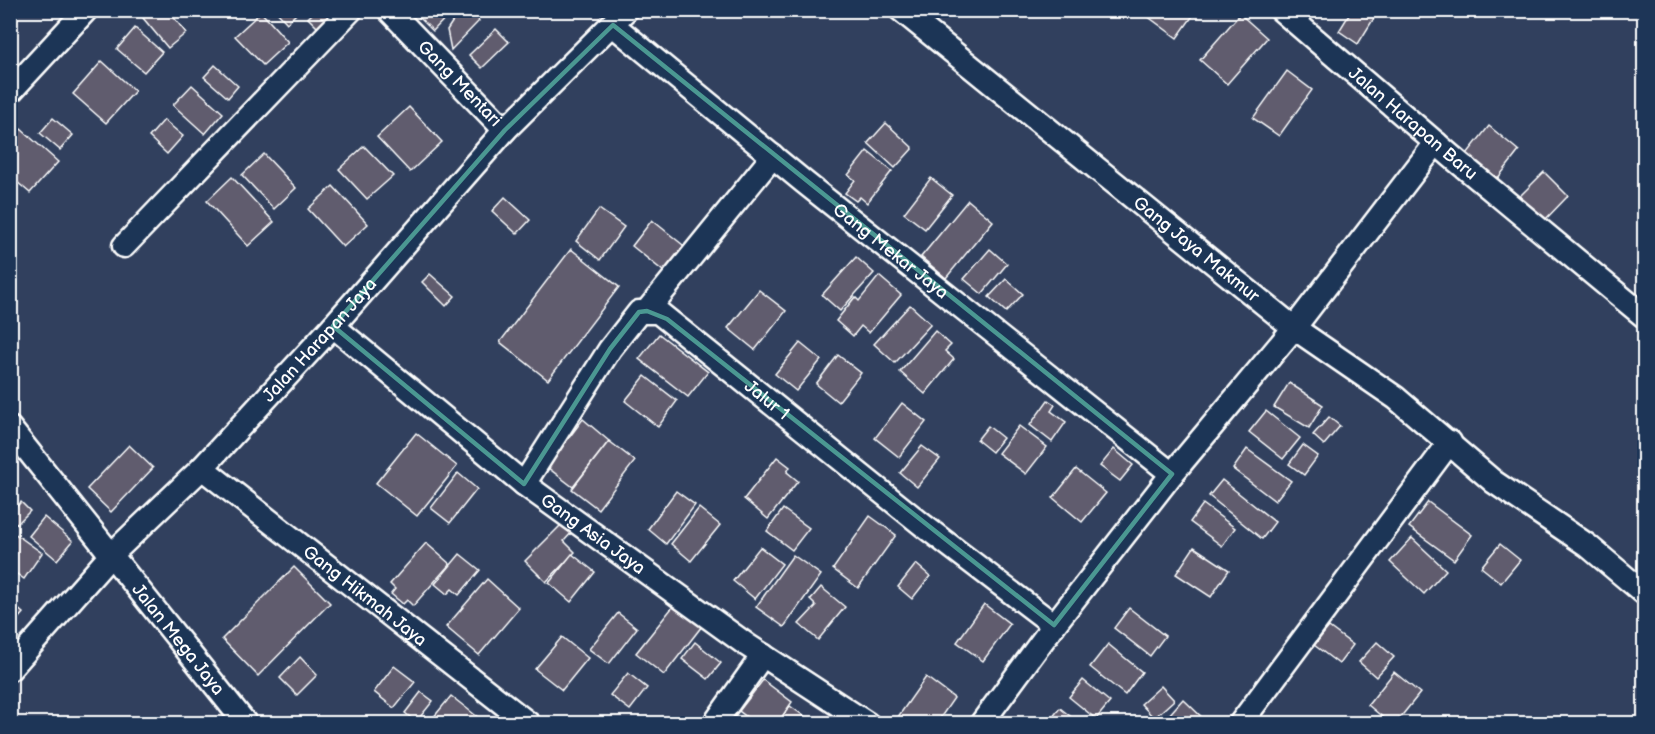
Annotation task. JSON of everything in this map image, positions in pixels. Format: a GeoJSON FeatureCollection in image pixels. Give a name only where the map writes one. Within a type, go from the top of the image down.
{"type":"FeatureCollection","features":[{"type":"Feature","properties":{"kind":"street"},"geometry":{"type":"LineString","coordinates":[[10,92],[86,10]]}},
{"type":"Feature","properties":{"kind":"street"},"geometry":{"type":"LineString","coordinates":[[124,246],[351,10]]}},
{"type":"Feature","properties":{"kind":"street","name":"Gang Mentari"},"geometry":{"type":"LineString","coordinates":[[389,10],[505,130]]}},
{"type":"Feature","properties":{"kind":"street","name":"Gang Jaya Makmur"},"geometry":{"type":"LineString","coordinates":[[901,10],[1294,328],[1396,398],[1494,482],[1587,545],[1644,593]]}},
{"type":"Feature","properties":{"kind":"street","name":"Jalan Harapan Baru"},"geometry":{"type":"LineString","coordinates":[[1281,10],[1644,316]]}},
{"type":"Feature","properties":{"kind":"street","name":"Jalan Harapan Jaya"},"geometry":{"type":"LineString","coordinates":[[10,669],[111,555],[202,468],[333,326],[505,130],[620,18]]}},
{"type":"Feature","properties":{"kind":"street","name":"Gang Mekar Jaya"},"geometry":{"type":"LineString","coordinates":[[620,18],[773,156],[1172,474]]}},
{"type":"Feature","properties":{"kind":"street"},"geometry":{"type":"LineString","coordinates":[[981,723],[1172,474],[1294,328],[1436,143]]}},
{"type":"Feature","properties":{"kind":"street"},"geometry":{"type":"LineString","coordinates":[[524,484],[610,349],[639,312],[648,311],[773,156]]}},
{"type":"Feature","properties":{"kind":"street","name":"Jalur 1"},"geometry":{"type":"LineString","coordinates":[[648,311],[658,312],[924,526],[1054,625]]}},
{"type":"Feature","properties":{"kind":"street","name":"Gang Asia Jaya"},"geometry":{"type":"LineString","coordinates":[[333,326],[524,484],[763,655],[868,723]]}},
{"type":"Feature","properties":{"kind":"street","name":"Jalan Mega Jaya"},"geometry":{"type":"LineString","coordinates":[[10,428],[246,723]]}},
{"type":"Feature","properties":{"kind":"street"},"geometry":{"type":"LineString","coordinates":[[1240,723],[1449,442]]}},
{"type":"Feature","properties":{"kind":"street","name":"Gang Hikmah Jaya"},"geometry":{"type":"LineString","coordinates":[[202,468],[529,723]]}},
{"type":"Feature","properties":{"kind":"street"},"geometry":{"type":"LineString","coordinates":[[714,723],[763,655]]}},
{"type":"Feature","properties":{"kind":"highlighted area"},"geometry":{"type":"Polygon","coordinates":[[[613,25],[1172,474],[1054,625],[667,319],[647,311],[639,312],[610,349],[524,484],[333,326],[505,130],[613,25]]]}},
{"type":"Feature","properties":{"kind":"building"},"geometry":{"type":"Polygon","coordinates":[[[153,10],[168,10],[186,33],[168,48],[143,18],[153,10]]]}},
{"type":"Feature","properties":{"kind":"building"},"geometry":{"type":"Polygon","coordinates":[[[275,10],[300,10],[287,23],[275,10]]]}},
{"type":"Feature","properties":{"kind":"building"},"geometry":{"type":"Polygon","coordinates":[[[316,10],[349,10],[324,34],[308,18],[316,10]]]}},
{"type":"Feature","properties":{"kind":"building"},"geometry":{"type":"Polygon","coordinates":[[[412,10],[453,10],[433,31],[412,10]]]}},
{"type":"Feature","properties":{"kind":"building"},"geometry":{"type":"Polygon","coordinates":[[[460,10],[473,10],[479,21],[451,50],[447,30],[460,10]]]}},
{"type":"Feature","properties":{"kind":"building"},"geometry":{"type":"Polygon","coordinates":[[[1144,10],[1197,10],[1177,38],[1143,13],[1144,10]]]}},
{"type":"Feature","properties":{"kind":"building"},"geometry":{"type":"Polygon","coordinates":[[[1352,10],[1379,10],[1358,44],[1339,31],[1352,10]]]}},
{"type":"Feature","properties":{"kind":"building"},"geometry":{"type":"Polygon","coordinates":[[[261,12],[288,42],[263,65],[235,36],[261,12]]]}},
{"type":"Feature","properties":{"kind":"building"},"geometry":{"type":"Polygon","coordinates":[[[1240,14],[1267,38],[1227,84],[1200,60],[1240,14]]]}},
{"type":"Feature","properties":{"kind":"building"},"geometry":{"type":"Polygon","coordinates":[[[135,28],[162,52],[144,72],[117,49],[135,28]]]}},
{"type":"Feature","properties":{"kind":"building"},"geometry":{"type":"Polygon","coordinates":[[[496,29],[509,42],[482,68],[469,55],[496,29]]]}},
{"type":"Feature","properties":{"kind":"building"},"geometry":{"type":"Polygon","coordinates":[[[102,61],[135,91],[106,123],[73,94],[102,61]]]}},
{"type":"Feature","properties":{"kind":"building"},"geometry":{"type":"Polygon","coordinates":[[[215,65],[238,86],[228,98],[204,77],[215,65]]]}},
{"type":"Feature","properties":{"kind":"building"},"geometry":{"type":"Polygon","coordinates":[[[1287,71],[1312,90],[1279,136],[1253,118],[1287,71]]]}},
{"type":"Feature","properties":{"kind":"building"},"geometry":{"type":"Polygon","coordinates":[[[192,85],[223,113],[205,134],[173,105],[192,85]]]}},
{"type":"Feature","properties":{"kind":"building"},"geometry":{"type":"Polygon","coordinates":[[[409,107],[442,142],[410,172],[377,137],[409,107]]]}},
{"type":"Feature","properties":{"kind":"building"},"geometry":{"type":"Polygon","coordinates":[[[53,118],[73,135],[60,150],[40,133],[53,118]]]}},
{"type":"Feature","properties":{"kind":"building"},"geometry":{"type":"Polygon","coordinates":[[[164,120],[183,136],[167,154],[149,137],[164,120]]]}},
{"type":"Feature","properties":{"kind":"building"},"geometry":{"type":"Polygon","coordinates":[[[886,123],[913,148],[895,168],[868,143],[886,123]]]}},
{"type":"Feature","properties":{"kind":"building"},"geometry":{"type":"Polygon","coordinates":[[[1489,126],[1519,151],[1494,183],[1463,159],[1489,126]]]}},
{"type":"Feature","properties":{"kind":"building"},"geometry":{"type":"Polygon","coordinates":[[[21,129],[58,162],[30,193],[10,176],[10,140],[21,129]]]}},
{"type":"Feature","properties":{"kind":"building"},"geometry":{"type":"Polygon","coordinates":[[[364,146],[393,176],[367,199],[339,169],[364,146]]]}},
{"type":"Feature","properties":{"kind":"building"},"geometry":{"type":"Polygon","coordinates":[[[867,151],[892,171],[867,203],[860,197],[856,201],[845,193],[855,180],[848,175],[867,151]]]}},
{"type":"Feature","properties":{"kind":"building"},"geometry":{"type":"Polygon","coordinates":[[[264,154],[296,188],[274,209],[242,175],[264,154]]]}},
{"type":"Feature","properties":{"kind":"building"},"geometry":{"type":"Polygon","coordinates":[[[1544,172],[1568,196],[1542,223],[1518,198],[1544,172]]]}},
{"type":"Feature","properties":{"kind":"building"},"geometry":{"type":"Polygon","coordinates":[[[232,177],[274,222],[248,246],[207,201],[232,177]]]}},
{"type":"Feature","properties":{"kind":"building"},"geometry":{"type":"Polygon","coordinates":[[[931,178],[952,195],[925,229],[904,213],[931,178]]]}},
{"type":"Feature","properties":{"kind":"building"},"geometry":{"type":"Polygon","coordinates":[[[333,186],[368,224],[343,247],[308,209],[333,186]]]}},
{"type":"Feature","properties":{"kind":"building"},"geometry":{"type":"Polygon","coordinates":[[[505,197],[530,220],[517,234],[492,211],[505,197]]]}},
{"type":"Feature","properties":{"kind":"building"},"geometry":{"type":"Polygon","coordinates":[[[968,200],[993,221],[946,278],[921,257],[968,200]]]}},
{"type":"Feature","properties":{"kind":"building"},"geometry":{"type":"Polygon","coordinates":[[[599,209],[624,227],[600,260],[576,241],[599,209]]]}},
{"type":"Feature","properties":{"kind":"building"},"geometry":{"type":"Polygon","coordinates":[[[652,220],[688,249],[668,275],[632,246],[652,220]]]}},
{"type":"Feature","properties":{"kind":"building"},"geometry":{"type":"Polygon","coordinates":[[[571,249],[619,287],[548,380],[500,342],[571,249]]]}},
{"type":"Feature","properties":{"kind":"building"},"geometry":{"type":"Polygon","coordinates":[[[990,249],[1007,264],[982,294],[964,279],[990,249]]]}},
{"type":"Feature","properties":{"kind":"building"},"geometry":{"type":"Polygon","coordinates":[[[856,257],[874,273],[840,311],[822,295],[856,257]]]}},
{"type":"Feature","properties":{"kind":"building"},"geometry":{"type":"Polygon","coordinates":[[[430,274],[455,296],[446,306],[422,282],[430,274]]]}},
{"type":"Feature","properties":{"kind":"building"},"geometry":{"type":"Polygon","coordinates":[[[879,276],[901,295],[869,333],[861,326],[853,336],[836,321],[855,297],[859,301],[879,276]]]}},
{"type":"Feature","properties":{"kind":"building"},"geometry":{"type":"Polygon","coordinates":[[[1006,279],[1023,294],[1006,312],[989,297],[1006,279]]]}},
{"type":"Feature","properties":{"kind":"building"},"geometry":{"type":"Polygon","coordinates":[[[759,290],[786,311],[755,350],[728,328],[759,290]]]}},
{"type":"Feature","properties":{"kind":"building"},"geometry":{"type":"Polygon","coordinates":[[[910,305],[931,324],[895,363],[874,344],[910,305]]]}},
{"type":"Feature","properties":{"kind":"building"},"geometry":{"type":"Polygon","coordinates":[[[935,331],[951,345],[945,351],[954,359],[925,394],[900,372],[935,331]]]}},
{"type":"Feature","properties":{"kind":"building"},"geometry":{"type":"Polygon","coordinates":[[[659,334],[708,372],[688,397],[639,359],[659,334]]]}},
{"type":"Feature","properties":{"kind":"building"},"geometry":{"type":"Polygon","coordinates":[[[800,343],[821,360],[796,391],[775,374],[800,343]]]}},
{"type":"Feature","properties":{"kind":"building"},"geometry":{"type":"Polygon","coordinates":[[[838,355],[861,373],[838,402],[816,384],[838,355]]]}},
{"type":"Feature","properties":{"kind":"building"},"geometry":{"type":"Polygon","coordinates":[[[645,376],[677,401],[658,427],[625,401],[645,376]]]}},
{"type":"Feature","properties":{"kind":"building"},"geometry":{"type":"Polygon","coordinates":[[[1289,383],[1323,405],[1309,428],[1274,407],[1289,383]]]}},
{"type":"Feature","properties":{"kind":"building"},"geometry":{"type":"Polygon","coordinates":[[[1048,400],[1055,405],[1051,411],[1066,422],[1052,442],[1030,425],[1048,400]]]}},
{"type":"Feature","properties":{"kind":"building"},"geometry":{"type":"Polygon","coordinates":[[[902,403],[926,422],[899,457],[875,438],[902,403]]]}},
{"type":"Feature","properties":{"kind":"building"},"geometry":{"type":"Polygon","coordinates":[[[1266,411],[1300,438],[1283,459],[1249,432],[1266,411]]]}},
{"type":"Feature","properties":{"kind":"building"},"geometry":{"type":"Polygon","coordinates":[[[1329,417],[1340,426],[1324,445],[1313,435],[1329,417]]]}},
{"type":"Feature","properties":{"kind":"building"},"geometry":{"type":"Polygon","coordinates":[[[583,419],[609,441],[573,487],[547,467],[583,419]]]}},
{"type":"Feature","properties":{"kind":"building"},"geometry":{"type":"Polygon","coordinates":[[[988,426],[1003,438],[992,452],[977,440],[988,426]]]}},
{"type":"Feature","properties":{"kind":"building"},"geometry":{"type":"Polygon","coordinates":[[[1019,426],[1047,447],[1026,474],[998,453],[1019,426]]]}},
{"type":"Feature","properties":{"kind":"building"},"geometry":{"type":"Polygon","coordinates":[[[416,433],[457,466],[417,516],[376,483],[416,433]]]}},
{"type":"Feature","properties":{"kind":"building"},"geometry":{"type":"Polygon","coordinates":[[[609,441],[635,461],[598,509],[572,489],[609,441]]]}},
{"type":"Feature","properties":{"kind":"building"},"geometry":{"type":"Polygon","coordinates":[[[129,445],[153,468],[111,512],[87,489],[129,445]]]}},
{"type":"Feature","properties":{"kind":"building"},"geometry":{"type":"Polygon","coordinates":[[[1303,445],[1318,456],[1304,475],[1289,464],[1303,445]]]}},
{"type":"Feature","properties":{"kind":"building"},"geometry":{"type":"Polygon","coordinates":[[[922,446],[940,459],[917,487],[900,473],[922,446]]]}},
{"type":"Feature","properties":{"kind":"building"},"geometry":{"type":"Polygon","coordinates":[[[1114,449],[1133,465],[1120,481],[1100,466],[1114,449]]]}},
{"type":"Feature","properties":{"kind":"building"},"geometry":{"type":"Polygon","coordinates":[[[1247,449],[1291,481],[1275,501],[1233,469],[1247,449]]]}},
{"type":"Feature","properties":{"kind":"building"},"geometry":{"type":"Polygon","coordinates":[[[777,457],[790,467],[787,472],[798,481],[768,519],[744,499],[777,457]]]}},
{"type":"Feature","properties":{"kind":"building"},"geometry":{"type":"Polygon","coordinates":[[[1076,469],[1106,493],[1082,522],[1053,498],[1076,469]]]}},
{"type":"Feature","properties":{"kind":"building"},"geometry":{"type":"Polygon","coordinates":[[[458,473],[477,489],[450,523],[431,508],[458,473]]]}},
{"type":"Feature","properties":{"kind":"building"},"geometry":{"type":"Polygon","coordinates":[[[1222,480],[1275,522],[1262,539],[1209,496],[1222,480]]]}},
{"type":"Feature","properties":{"kind":"building"},"geometry":{"type":"Polygon","coordinates":[[[676,491],[695,505],[666,544],[648,529],[676,491]]]}},
{"type":"Feature","properties":{"kind":"building"},"geometry":{"type":"Polygon","coordinates":[[[21,502],[30,511],[17,524],[10,517],[10,513],[21,502]]]}},
{"type":"Feature","properties":{"kind":"building"},"geometry":{"type":"Polygon","coordinates":[[[1428,502],[1472,535],[1454,560],[1409,527],[1428,502]]]}},
{"type":"Feature","properties":{"kind":"building"},"geometry":{"type":"Polygon","coordinates":[[[1203,504],[1235,528],[1222,546],[1190,522],[1203,504]]]}},
{"type":"Feature","properties":{"kind":"building"},"geometry":{"type":"Polygon","coordinates":[[[699,508],[720,525],[691,561],[671,544],[699,508]]]}},
{"type":"Feature","properties":{"kind":"building"},"geometry":{"type":"Polygon","coordinates":[[[783,509],[809,528],[792,550],[767,531],[783,509]]]}},
{"type":"Feature","properties":{"kind":"building"},"geometry":{"type":"Polygon","coordinates":[[[870,516],[896,535],[858,588],[833,569],[870,516]]]}},
{"type":"Feature","properties":{"kind":"building"},"geometry":{"type":"Polygon","coordinates":[[[44,517],[73,541],[57,560],[29,536],[44,517]]]}},
{"type":"Feature","properties":{"kind":"building"},"geometry":{"type":"Polygon","coordinates":[[[564,522],[573,531],[564,541],[575,552],[546,582],[525,561],[564,522]]]}},
{"type":"Feature","properties":{"kind":"building"},"geometry":{"type":"Polygon","coordinates":[[[14,533],[42,553],[24,579],[10,569],[10,538],[14,533]]]}},
{"type":"Feature","properties":{"kind":"building"},"geometry":{"type":"Polygon","coordinates":[[[1412,538],[1446,570],[1424,594],[1390,562],[1412,538]]]}},
{"type":"Feature","properties":{"kind":"building"},"geometry":{"type":"Polygon","coordinates":[[[426,543],[450,564],[413,606],[407,600],[403,604],[391,594],[395,589],[390,584],[426,543]]]}},
{"type":"Feature","properties":{"kind":"building"},"geometry":{"type":"Polygon","coordinates":[[[1500,544],[1520,560],[1501,583],[1481,567],[1500,544]]]}},
{"type":"Feature","properties":{"kind":"building"},"geometry":{"type":"Polygon","coordinates":[[[760,547],[782,564],[755,599],[733,581],[760,547]]]}},
{"type":"Feature","properties":{"kind":"building"},"geometry":{"type":"Polygon","coordinates":[[[1194,547],[1229,570],[1211,597],[1176,574],[1194,547]]]}},
{"type":"Feature","properties":{"kind":"building"},"geometry":{"type":"Polygon","coordinates":[[[460,554],[480,570],[459,595],[452,589],[447,594],[435,584],[460,554]]]}},
{"type":"Feature","properties":{"kind":"building"},"geometry":{"type":"Polygon","coordinates":[[[572,554],[595,572],[571,602],[549,583],[572,554]]]}},
{"type":"Feature","properties":{"kind":"building"},"geometry":{"type":"Polygon","coordinates":[[[793,555],[821,575],[784,627],[756,607],[793,555]]]}},
{"type":"Feature","properties":{"kind":"building"},"geometry":{"type":"Polygon","coordinates":[[[916,564],[930,576],[912,599],[898,587],[916,564]]]}},
{"type":"Feature","properties":{"kind":"building"},"geometry":{"type":"Polygon","coordinates":[[[294,567],[330,603],[258,676],[222,639],[294,567]]]}},
{"type":"Feature","properties":{"kind":"building"},"geometry":{"type":"Polygon","coordinates":[[[487,579],[519,608],[479,655],[446,627],[487,579]]]}},
{"type":"Feature","properties":{"kind":"building"},"geometry":{"type":"Polygon","coordinates":[[[821,587],[845,607],[818,640],[799,624],[816,606],[810,600],[821,587]]]}},
{"type":"Feature","properties":{"kind":"building"},"geometry":{"type":"Polygon","coordinates":[[[10,602],[23,613],[10,628],[10,602]]]}},
{"type":"Feature","properties":{"kind":"building"},"geometry":{"type":"Polygon","coordinates":[[[675,604],[702,626],[664,675],[636,653],[675,604]]]}},
{"type":"Feature","properties":{"kind":"building"},"geometry":{"type":"Polygon","coordinates":[[[984,604],[1010,624],[983,661],[957,642],[984,604]]]}},
{"type":"Feature","properties":{"kind":"building"},"geometry":{"type":"Polygon","coordinates":[[[1129,608],[1165,636],[1150,656],[1114,628],[1129,608]]]}},
{"type":"Feature","properties":{"kind":"building"},"geometry":{"type":"Polygon","coordinates":[[[618,613],[637,628],[609,664],[589,649],[618,613]]]}},
{"type":"Feature","properties":{"kind":"building"},"geometry":{"type":"Polygon","coordinates":[[[1329,627],[1353,645],[1339,664],[1314,645],[1329,627]]]}},
{"type":"Feature","properties":{"kind":"building"},"geometry":{"type":"Polygon","coordinates":[[[562,637],[588,658],[562,690],[535,669],[562,637]]]}},
{"type":"Feature","properties":{"kind":"building"},"geometry":{"type":"Polygon","coordinates":[[[695,642],[721,663],[708,679],[682,659],[695,642]]]}},
{"type":"Feature","properties":{"kind":"building"},"geometry":{"type":"Polygon","coordinates":[[[1377,642],[1394,657],[1376,677],[1359,662],[1377,642]]]}},
{"type":"Feature","properties":{"kind":"building"},"geometry":{"type":"Polygon","coordinates":[[[1108,644],[1142,672],[1125,695],[1090,667],[1108,644]]]}},
{"type":"Feature","properties":{"kind":"building"},"geometry":{"type":"Polygon","coordinates":[[[300,657],[317,675],[297,695],[280,678],[300,657]]]}},
{"type":"Feature","properties":{"kind":"building"},"geometry":{"type":"Polygon","coordinates":[[[394,666],[415,682],[394,708],[374,692],[394,666]]]}},
{"type":"Feature","properties":{"kind":"building"},"geometry":{"type":"Polygon","coordinates":[[[1394,672],[1420,693],[1395,724],[1391,724],[1368,705],[1394,672]]]}},
{"type":"Feature","properties":{"kind":"building"},"geometry":{"type":"Polygon","coordinates":[[[628,673],[647,688],[630,710],[610,695],[628,673]]]}},
{"type":"Feature","properties":{"kind":"building"},"geometry":{"type":"Polygon","coordinates":[[[926,677],[954,698],[938,721],[942,724],[893,724],[926,677]]]}},
{"type":"Feature","properties":{"kind":"building"},"geometry":{"type":"Polygon","coordinates":[[[763,680],[792,702],[777,724],[756,724],[739,711],[763,680]]]}},
{"type":"Feature","properties":{"kind":"building"},"geometry":{"type":"Polygon","coordinates":[[[1083,680],[1110,702],[1096,719],[1069,697],[1083,680]]]}},
{"type":"Feature","properties":{"kind":"building"},"geometry":{"type":"Polygon","coordinates":[[[1161,686],[1174,700],[1154,718],[1141,704],[1161,686]]]}},
{"type":"Feature","properties":{"kind":"building"},"geometry":{"type":"Polygon","coordinates":[[[421,692],[433,701],[416,722],[405,713],[421,692]]]}},
{"type":"Feature","properties":{"kind":"building"},"geometry":{"type":"Polygon","coordinates":[[[451,696],[479,718],[474,724],[428,724],[451,696]]]}},
{"type":"Feature","properties":{"kind":"building"},"geometry":{"type":"Polygon","coordinates":[[[1183,699],[1209,724],[1161,724],[1183,699]]]}},
{"type":"Feature","properties":{"kind":"building"},"geometry":{"type":"Polygon","coordinates":[[[790,706],[815,724],[777,724],[790,706]]]}},
{"type":"Feature","properties":{"kind":"building"},"geometry":{"type":"Polygon","coordinates":[[[1060,708],[1080,724],[1047,724],[1060,708]]]}}]}
